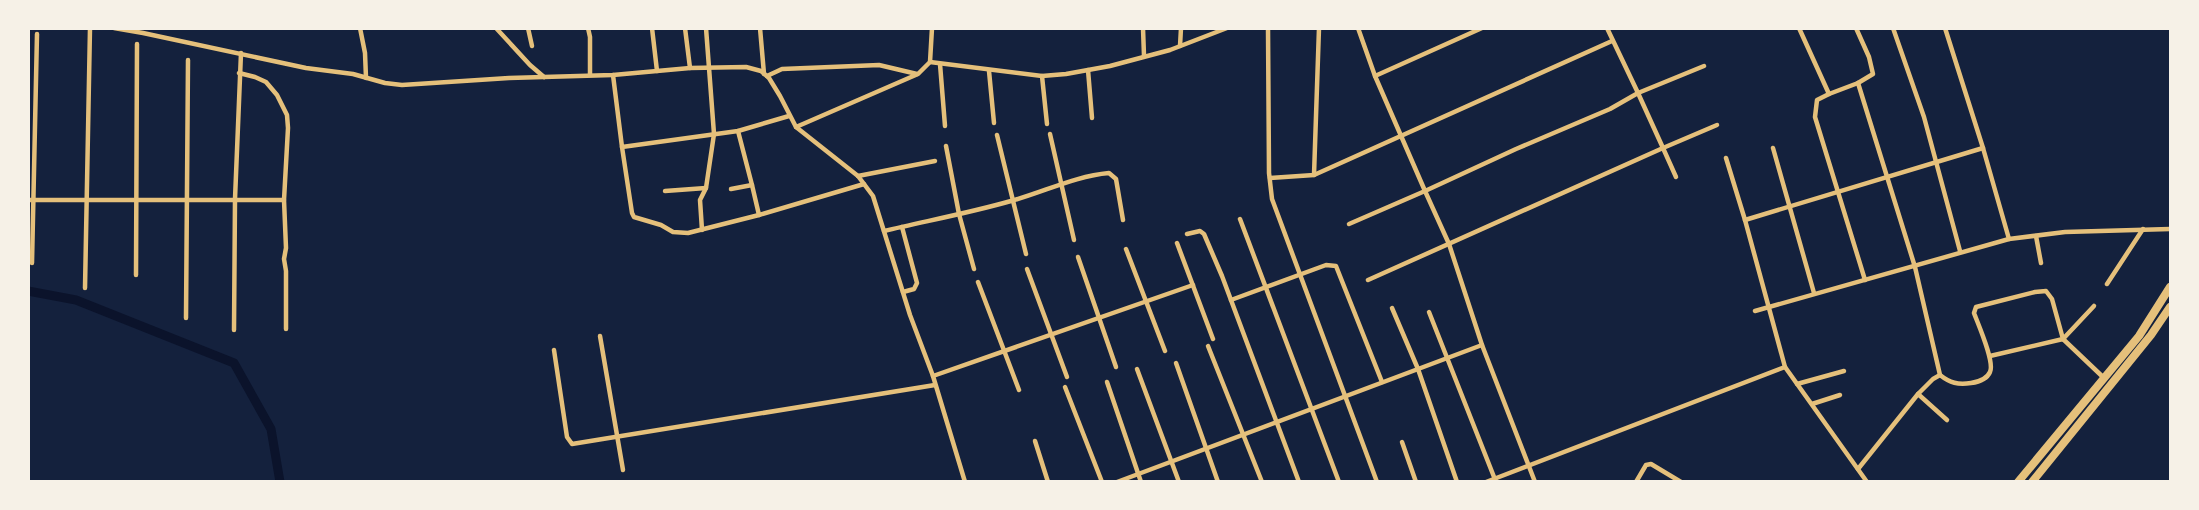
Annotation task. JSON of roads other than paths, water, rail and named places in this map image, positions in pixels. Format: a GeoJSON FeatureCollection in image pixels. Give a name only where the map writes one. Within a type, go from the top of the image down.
{"type":"FeatureCollection","features":[{"type":"Feature","properties":{"kind":"highway"},"geometry":{"type":"LineString","coordinates":[[2018,482],[2139,336],[2170,287]]}},
{"type":"Feature","properties":{"kind":"highway"},"geometry":{"type":"LineString","coordinates":[[2032,482],[2170,307]]}},
{"type":"Feature","properties":{"kind":"street"},"geometry":{"type":"LineString","coordinates":[[85,288],[90,28]]}},
{"type":"Feature","properties":{"kind":"street"},"geometry":{"type":"LineString","coordinates":[[114,28],[306,68],[352,74],[402,85],[590,74],[613,75],[690,68],[746,67],[761,71],[780,96],[796,127],[858,176],[873,196],[903,292],[933,376],[964,482]]}},
{"type":"Feature","properties":{"kind":"street"},"geometry":{"type":"LineString","coordinates":[[360,28],[365,53],[366,78]]}},
{"type":"Feature","properties":{"kind":"street"},"geometry":{"type":"LineString","coordinates":[[496,28],[544,77]]}},
{"type":"Feature","properties":{"kind":"street"},"geometry":{"type":"LineString","coordinates":[[528,28],[532,46]]}},
{"type":"Feature","properties":{"kind":"street"},"geometry":{"type":"LineString","coordinates":[[588,28],[590,74]]}},
{"type":"Feature","properties":{"kind":"street"},"geometry":{"type":"LineString","coordinates":[[652,28],[657,71]]}},
{"type":"Feature","properties":{"kind":"street"},"geometry":{"type":"LineString","coordinates":[[686,28],[690,68]]}},
{"type":"Feature","properties":{"kind":"street"},"geometry":{"type":"LineString","coordinates":[[702,230],[700,196],[706,188],[714,134],[706,28]]}},
{"type":"Feature","properties":{"kind":"street"},"geometry":{"type":"LineString","coordinates":[[760,28],[765,75]]}},
{"type":"Feature","properties":{"kind":"street"},"geometry":{"type":"LineString","coordinates":[[796,127],[918,74],[930,62],[932,28]]}},
{"type":"Feature","properties":{"kind":"street"},"geometry":{"type":"LineString","coordinates":[[1143,28],[1144,56]]}},
{"type":"Feature","properties":{"kind":"street"},"geometry":{"type":"LineString","coordinates":[[1180,46],[1181,28]]}},
{"type":"Feature","properties":{"kind":"street"},"geometry":{"type":"LineString","coordinates":[[930,62],[1042,76],[1088,70],[1144,56],[1180,46],[1227,28]]}},
{"type":"Feature","properties":{"kind":"street"},"geometry":{"type":"LineString","coordinates":[[1268,28],[1272,202],[1377,482]]}},
{"type":"Feature","properties":{"kind":"street"},"geometry":{"type":"LineString","coordinates":[[1314,175],[1318,28]]}},
{"type":"Feature","properties":{"kind":"street"},"geometry":{"type":"LineString","coordinates":[[1358,28],[1375,76],[1449,244],[1482,345],[1535,482]]}},
{"type":"Feature","properties":{"kind":"street"},"geometry":{"type":"LineString","coordinates":[[1375,76],[1482,28]]}},
{"type":"Feature","properties":{"kind":"street"},"geometry":{"type":"LineString","coordinates":[[1607,28],[1676,177]]}},
{"type":"Feature","properties":{"kind":"street"},"geometry":{"type":"LineString","coordinates":[[1799,28],[1829,94]]}},
{"type":"Feature","properties":{"kind":"street"},"geometry":{"type":"LineString","coordinates":[[1856,28],[1873,67],[1873,74],[1858,83],[1817,100],[1815,117],[1865,280]]}},
{"type":"Feature","properties":{"kind":"street"},"geometry":{"type":"LineString","coordinates":[[1893,28],[1924,117],[1960,251]]}},
{"type":"Feature","properties":{"kind":"street"},"geometry":{"type":"LineString","coordinates":[[1945,28],[2009,239]]}},
{"type":"Feature","properties":{"kind":"street"},"geometry":{"type":"LineString","coordinates":[[32,263],[31,200],[36,34]]}},
{"type":"Feature","properties":{"kind":"street"},"geometry":{"type":"LineString","coordinates":[[1270,178],[1314,175],[1612,41]]}},
{"type":"Feature","properties":{"kind":"street"},"geometry":{"type":"LineString","coordinates":[[136,275],[137,44]]}},
{"type":"Feature","properties":{"kind":"street"},"geometry":{"type":"LineString","coordinates":[[234,330],[235,199],[241,53]]}},
{"type":"Feature","properties":{"kind":"street"},"geometry":{"type":"LineString","coordinates":[[186,318],[188,60]]}},
{"type":"Feature","properties":{"kind":"street"},"geometry":{"type":"LineString","coordinates":[[940,64],[945,126]]}},
{"type":"Feature","properties":{"kind":"street"},"geometry":{"type":"LineString","coordinates":[[765,75],[782,69],[879,65],[918,74]]}},
{"type":"Feature","properties":{"kind":"street"},"geometry":{"type":"LineString","coordinates":[[1349,224],[1516,149],[1610,110],[1638,93],[1704,66]]}},
{"type":"Feature","properties":{"kind":"street"},"geometry":{"type":"LineString","coordinates":[[1088,70],[1092,118]]}},
{"type":"Feature","properties":{"kind":"street"},"geometry":{"type":"LineString","coordinates":[[989,71],[994,123]]}},
{"type":"Feature","properties":{"kind":"street"},"geometry":{"type":"LineString","coordinates":[[239,73],[266,82],[277,95],[287,115],[284,200],[286,329]]}},
{"type":"Feature","properties":{"kind":"street"},"geometry":{"type":"LineString","coordinates":[[613,75],[629,202],[634,216],[661,225],[673,232],[688,233],[864,184]]}},
{"type":"Feature","properties":{"kind":"street"},"geometry":{"type":"LineString","coordinates":[[1042,76],[1047,124]]}},
{"type":"Feature","properties":{"kind":"street"},"geometry":{"type":"LineString","coordinates":[[1858,83],[1916,267],[1940,375],[1954,384],[1977,382],[1984,379],[1992,368],[1990,356],[1974,313],[1977,307],[2046,291],[2050,294],[2063,339],[2104,378]]}},
{"type":"Feature","properties":{"kind":"street"},"geometry":{"type":"LineString","coordinates":[[622,147],[738,131],[789,116]]}},
{"type":"Feature","properties":{"kind":"street"},"geometry":{"type":"LineString","coordinates":[[1368,280],[1717,126]]}},
{"type":"Feature","properties":{"kind":"street"},"geometry":{"type":"LineString","coordinates":[[738,131],[759,215]]}},
{"type":"Feature","properties":{"kind":"street"},"geometry":{"type":"LineString","coordinates":[[1050,134],[1074,240]]}},
{"type":"Feature","properties":{"kind":"street"},"geometry":{"type":"LineString","coordinates":[[997,135],[1026,254]]}},
{"type":"Feature","properties":{"kind":"street"},"geometry":{"type":"LineString","coordinates":[[946,146],[959,214],[974,269]]}},
{"type":"Feature","properties":{"kind":"street"},"geometry":{"type":"LineString","coordinates":[[1773,148],[1814,293]]}},
{"type":"Feature","properties":{"kind":"street"},"geometry":{"type":"LineString","coordinates":[[1745,220],[1983,148]]}},
{"type":"Feature","properties":{"kind":"street"},"geometry":{"type":"LineString","coordinates":[[1726,158],[1785,367],[1867,482]]}},
{"type":"Feature","properties":{"kind":"street"},"geometry":{"type":"LineString","coordinates":[[858,176],[935,161]]}},
{"type":"Feature","properties":{"kind":"street"},"geometry":{"type":"LineString","coordinates":[[884,231],[1012,201],[1061,184],[1109,173],[1114,175],[1123,220]]}},
{"type":"Feature","properties":{"kind":"street"},"geometry":{"type":"LineString","coordinates":[[731,189],[752,185]]}},
{"type":"Feature","properties":{"kind":"street"},"geometry":{"type":"LineString","coordinates":[[664,190],[706,188]]}},
{"type":"Feature","properties":{"kind":"street"},"geometry":{"type":"LineString","coordinates":[[31,200],[86,198],[284,200]]}},
{"type":"Feature","properties":{"kind":"street"},"geometry":{"type":"LineString","coordinates":[[1240,219],[1338,482]]}},
{"type":"Feature","properties":{"kind":"street"},"geometry":{"type":"LineString","coordinates":[[902,227],[917,283],[914,289],[903,292]]}},
{"type":"Feature","properties":{"kind":"street"},"geometry":{"type":"LineString","coordinates":[[2107,284],[2143,229]]}},
{"type":"Feature","properties":{"kind":"street"},"geometry":{"type":"LineString","coordinates":[[1755,310],[1916,267],[1960,251],[2009,239],[2065,232],[2170,229]]}},
{"type":"Feature","properties":{"kind":"street"},"geometry":{"type":"LineString","coordinates":[[1187,234],[1200,231],[1204,234],[1299,482]]}},
{"type":"Feature","properties":{"kind":"street"},"geometry":{"type":"LineString","coordinates":[[2036,236],[2041,263]]}},
{"type":"Feature","properties":{"kind":"street"},"geometry":{"type":"LineString","coordinates":[[1177,243],[1213,339]]}},
{"type":"Feature","properties":{"kind":"street"},"geometry":{"type":"LineString","coordinates":[[1126,249],[1165,351]]}},
{"type":"Feature","properties":{"kind":"street"},"geometry":{"type":"LineString","coordinates":[[1078,257],[1116,367]]}},
{"type":"Feature","properties":{"kind":"street"},"geometry":{"type":"LineString","coordinates":[[1231,300],[1326,265],[1336,266],[1382,382]]}},
{"type":"Feature","properties":{"kind":"street"},"geometry":{"type":"LineString","coordinates":[[1027,269],[1067,377]]}},
{"type":"Feature","properties":{"kind":"street"},"geometry":{"type":"LineString","coordinates":[[978,282],[1019,390]]}},
{"type":"Feature","properties":{"kind":"street"},"geometry":{"type":"LineString","coordinates":[[933,376],[1193,285]]}},
{"type":"Feature","properties":{"kind":"street"},"geometry":{"type":"LineString","coordinates":[[1990,356],[2063,339],[2094,306]]}},
{"type":"Feature","properties":{"kind":"street"},"geometry":{"type":"LineString","coordinates":[[1392,308],[1418,369],[1457,482]]}},
{"type":"Feature","properties":{"kind":"street"},"geometry":{"type":"LineString","coordinates":[[1430,312],[1496,480]]}},
{"type":"Feature","properties":{"kind":"street"},"geometry":{"type":"LineString","coordinates":[[600,336],[623,470]]}},
{"type":"Feature","properties":{"kind":"street"},"geometry":{"type":"LineString","coordinates":[[1117,482],[1482,345]]}},
{"type":"Feature","properties":{"kind":"street"},"geometry":{"type":"LineString","coordinates":[[1208,346],[1262,482]]}},
{"type":"Feature","properties":{"kind":"street"},"geometry":{"type":"LineString","coordinates":[[554,350],[567,437],[569,442],[576,444],[934,385]]}},
{"type":"Feature","properties":{"kind":"street"},"geometry":{"type":"LineString","coordinates":[[1176,363],[1218,482]]}},
{"type":"Feature","properties":{"kind":"street"},"geometry":{"type":"LineString","coordinates":[[1486,482],[1785,367]]}},
{"type":"Feature","properties":{"kind":"street"},"geometry":{"type":"LineString","coordinates":[[1137,369],[1179,482]]}},
{"type":"Feature","properties":{"kind":"street"},"geometry":{"type":"LineString","coordinates":[[1797,384],[1844,371]]}},
{"type":"Feature","properties":{"kind":"street"},"geometry":{"type":"LineString","coordinates":[[1858,469],[1918,394],[1933,378],[1940,375]]}},
{"type":"Feature","properties":{"kind":"street"},"geometry":{"type":"LineString","coordinates":[[1107,382],[1141,482]]}},
{"type":"Feature","properties":{"kind":"street"},"geometry":{"type":"LineString","coordinates":[[1065,387],[1102,482]]}},
{"type":"Feature","properties":{"kind":"street"},"geometry":{"type":"LineString","coordinates":[[1918,394],[1947,420]]}},
{"type":"Feature","properties":{"kind":"street"},"geometry":{"type":"LineString","coordinates":[[1812,404],[1840,395]]}},
{"type":"Feature","properties":{"kind":"street"},"geometry":{"type":"LineString","coordinates":[[1035,441],[1048,482]]}},
{"type":"Feature","properties":{"kind":"street"},"geometry":{"type":"LineString","coordinates":[[1402,442],[1416,482]]}},
{"type":"Feature","properties":{"kind":"street"},"geometry":{"type":"LineString","coordinates":[[1636,482],[1646,465],[1651,464],[1681,482]]}},
{"type":"Feature","properties":{"kind":"waterway"},"geometry":{"type":"LineString","coordinates":[[28,291],[76,300],[234,363],[271,429],[280,482]]}}]}
